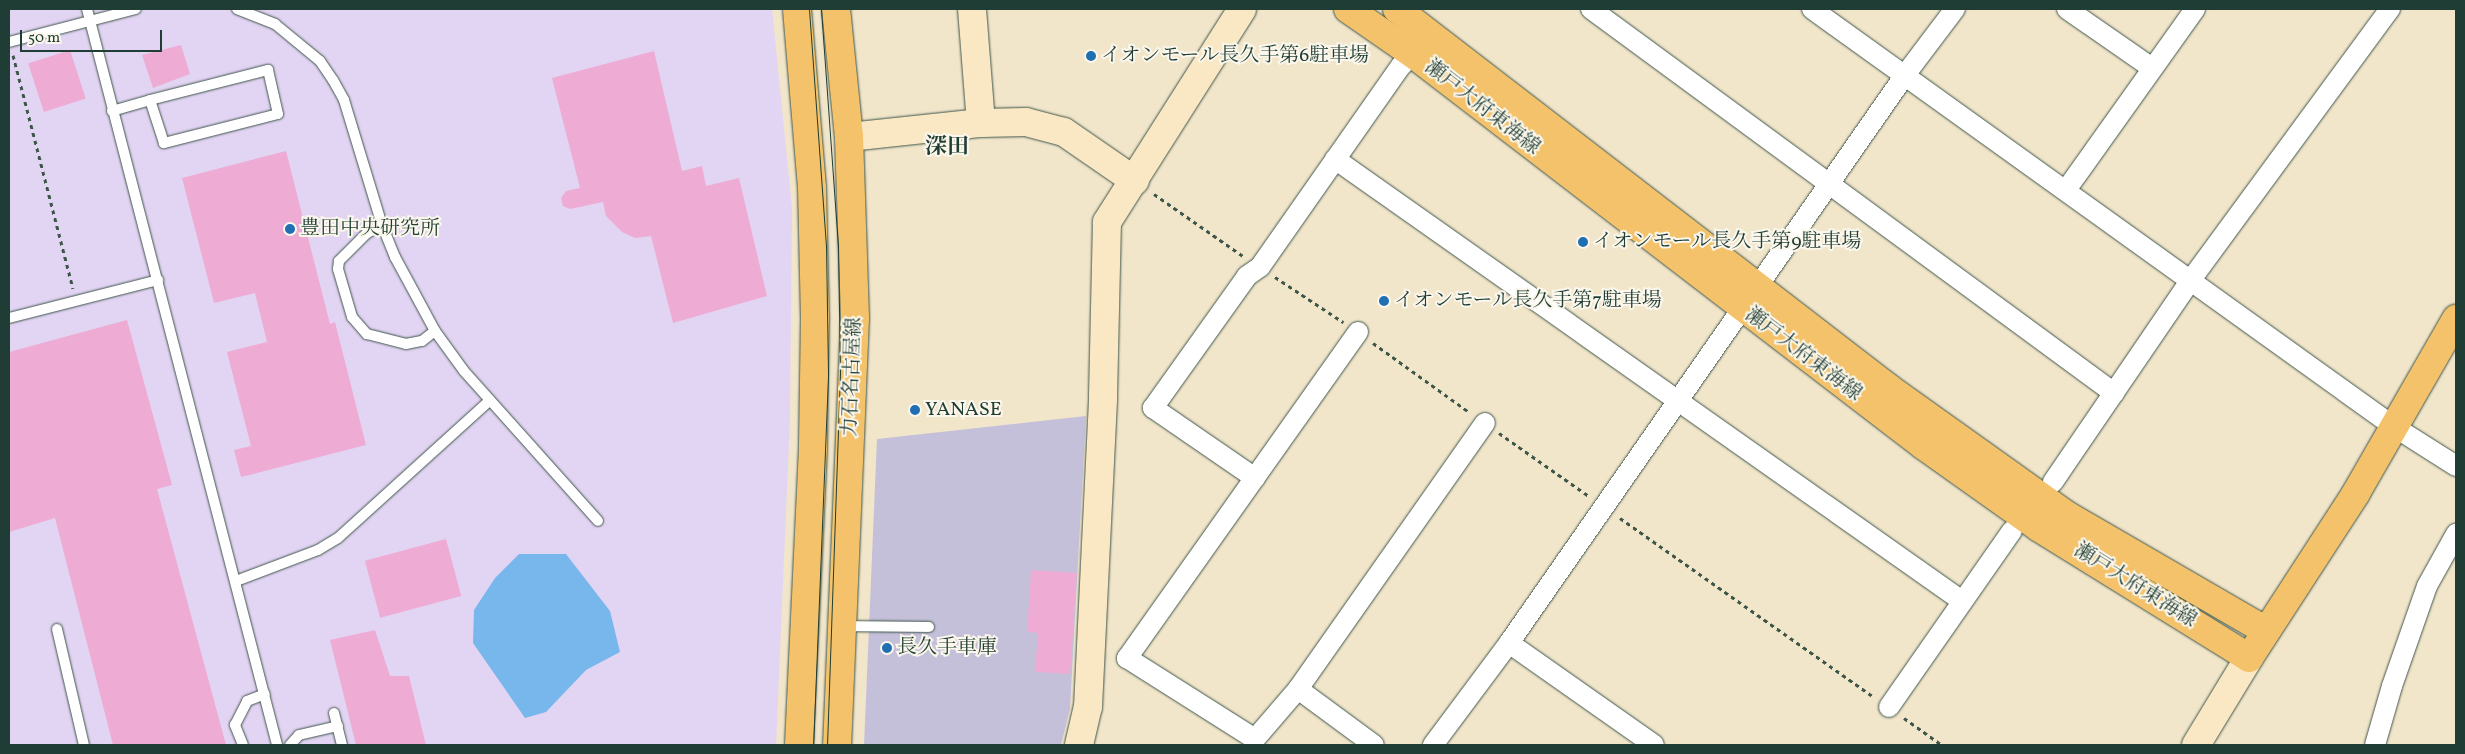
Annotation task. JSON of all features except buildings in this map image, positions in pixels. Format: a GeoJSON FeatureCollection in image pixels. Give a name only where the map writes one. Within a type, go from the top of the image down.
{"type":"FeatureCollection","features":[{"type":"Feature","properties":{"kind":"main road","name":"力石名古屋線"},"geometry":{"type":"LineString","coordinates":[[797,9],[812,187],[815,317],[813,448],[799,745]]}},
{"type":"Feature","properties":{"kind":"main road","name":"力石名古屋線"},"geometry":{"type":"LineString","coordinates":[[836,9],[849,137],[855,327],[840,626],[837,745]]}},
{"type":"Feature","properties":{"kind":"main road","name":"瀬戸大府東海線"},"geometry":{"type":"LineString","coordinates":[[1348,9],[1413,54],[1743,310],[2038,526],[2248,658]]}},
{"type":"Feature","properties":{"kind":"main road","name":"瀬戸大府東海線"},"geometry":{"type":"LineString","coordinates":[[1409,12],[1890,389],[2068,516],[2266,631]]}},
{"type":"Feature","properties":{"kind":"main road"},"geometry":{"type":"LineString","coordinates":[[2248,658],[2356,493],[2393,426],[2424,378],[2456,319]]}},
{"type":"Feature","properties":{"kind":"street"},"geometry":{"type":"LineString","coordinates":[[972,9],[981,123]]}},
{"type":"Feature","properties":{"kind":"street"},"geometry":{"type":"LineString","coordinates":[[1079,745],[1088,707],[1103,396],[1107,222],[1135,181],[1242,9]]}},
{"type":"Feature","properties":{"kind":"street"},"geometry":{"type":"LineString","coordinates":[[1591,9],[1830,182],[2114,393]]}},
{"type":"Feature","properties":{"kind":"street"},"geometry":{"type":"LineString","coordinates":[[1812,9],[2393,426],[2456,466]]}},
{"type":"Feature","properties":{"kind":"street"},"geometry":{"type":"LineString","coordinates":[[1433,745],[1509,643],[1677,399],[1760,286],[1905,75],[1955,9]]}},
{"type":"Feature","properties":{"kind":"street"},"geometry":{"type":"LineString","coordinates":[[2067,9],[2152,68]]}},
{"type":"Feature","properties":{"kind":"street"},"geometry":{"type":"LineString","coordinates":[[2066,190],[2194,9]]}},
{"type":"Feature","properties":{"kind":"street"},"geometry":{"type":"LineString","coordinates":[[2053,482],[2190,281],[2390,9]]}},
{"type":"Feature","properties":{"kind":"street"},"geometry":{"type":"LineString","coordinates":[[1255,478],[1153,408],[1247,276],[1260,267],[1401,66],[1413,54]]}},
{"type":"Feature","properties":{"kind":"street"},"geometry":{"type":"LineString","coordinates":[[849,137],[981,123],[1026,122],[1057,130],[1135,181]]}},
{"type":"Feature","properties":{"kind":"street"},"geometry":{"type":"LineString","coordinates":[[1335,159],[1962,601]]}},
{"type":"Feature","properties":{"kind":"street"},"geometry":{"type":"LineString","coordinates":[[1358,332],[1127,658],[1253,742],[1298,689],[1485,423]]}},
{"type":"Feature","properties":{"kind":"street"},"geometry":{"type":"LineString","coordinates":[[1889,708],[2012,531]]}},
{"type":"Feature","properties":{"kind":"street"},"geometry":{"type":"LineString","coordinates":[[2375,745],[2392,686],[2427,586],[2456,534]]}},
{"type":"Feature","properties":{"kind":"street"},"geometry":{"type":"LineString","coordinates":[[1509,643],[1654,745]]}},
{"type":"Feature","properties":{"kind":"street"},"geometry":{"type":"LineString","coordinates":[[2196,745],[2248,658]]}},
{"type":"Feature","properties":{"kind":"street"},"geometry":{"type":"LineString","coordinates":[[1298,689],[1374,745]]}},
{"type":"Feature","properties":{"kind":"lane"},"geometry":{"type":"LineString","coordinates":[[86,9],[158,280],[277,745]]}},
{"type":"Feature","properties":{"kind":"lane"},"geometry":{"type":"LineString","coordinates":[[9,42],[136,9]]}},
{"type":"Feature","properties":{"kind":"lane"},"geometry":{"type":"LineString","coordinates":[[237,9],[275,24],[320,61],[334,80],[347,108],[382,225],[395,257],[435,331],[490,400],[598,521]]}},
{"type":"Feature","properties":{"kind":"lane"},"geometry":{"type":"LineString","coordinates":[[112,111],[150,100],[268,70],[278,114],[164,144],[150,100]]}},
{"type":"Feature","properties":{"kind":"lane"},"geometry":{"type":"LineString","coordinates":[[382,225],[367,232],[339,261],[338,269],[352,317],[367,334],[406,344],[422,341],[435,331]]}},
{"type":"Feature","properties":{"kind":"lane"},"geometry":{"type":"LineString","coordinates":[[9,318],[158,280]]}},
{"type":"Feature","properties":{"kind":"lane"},"geometry":{"type":"LineString","coordinates":[[236,581],[318,550],[338,538],[490,400]]}},
{"type":"Feature","properties":{"kind":"lane"},"geometry":{"type":"LineString","coordinates":[[840,626],[929,626]]}},
{"type":"Feature","properties":{"kind":"lane"},"geometry":{"type":"LineString","coordinates":[[57,629],[84,745]]}},
{"type":"Feature","properties":{"kind":"lane"},"geometry":{"type":"LineString","coordinates":[[243,745],[235,725],[248,701],[265,694]]}},
{"type":"Feature","properties":{"kind":"lane"},"geometry":{"type":"LineString","coordinates":[[334,713],[342,745]]}},
{"type":"Feature","properties":{"kind":"lane"},"geometry":{"type":"LineString","coordinates":[[290,745],[299,735],[338,726]]}},
{"type":"Feature","properties":{"kind":"path"},"geometry":{"type":"LineString","coordinates":[[9,42],[76,301]]}},
{"type":"Feature","properties":{"kind":"path"},"geometry":{"type":"LineString","coordinates":[[1135,181],[1358,332],[1942,745]]}},
{"type":"Feature","properties":{"kind":"shaded area"},"geometry":{"type":"Polygon","coordinates":[[[9,9],[772,9],[792,209],[790,418],[776,745],[9,745],[9,9]]]}},
{"type":"Feature","properties":{"kind":"shaded area"},"geometry":{"type":"Polygon","coordinates":[[[1086,416],[1070,709],[1061,745],[864,745],[877,439],[1086,416]]]}},
{"type":"Feature","properties":{"kind":"water"},"geometry":{"type":"Polygon","coordinates":[[[519,554],[566,554],[610,611],[620,652],[586,670],[546,712],[525,718],[473,643],[474,610],[495,578],[519,554]]]}},
{"type":"Feature","properties":{"kind":"tram line"},"geometry":{"type":"LineString","coordinates":[[809,9],[826,245],[828,376],[813,745]]}},
{"type":"Feature","properties":{"kind":"tram line"},"geometry":{"type":"LineString","coordinates":[[821,9],[838,244],[840,373],[827,745]]}},
{"type":"Feature","properties":{"kind":"place","name":"イオンモール長久手第6駐車場"},"geometry":{"type":"Point","coordinates":[1091,56]}},
{"type":"Feature","properties":{"kind":"place","name":"豊田中央研究所"},"geometry":{"type":"Point","coordinates":[290,229]}},
{"type":"Feature","properties":{"kind":"place","name":"イオンモール長久手第9駐車場"},"geometry":{"type":"Point","coordinates":[1583,242]}},
{"type":"Feature","properties":{"kind":"place","name":"イオンモール長久手第7駐車場"},"geometry":{"type":"Point","coordinates":[1384,301]}},
{"type":"Feature","properties":{"kind":"place","name":"YANASE"},"geometry":{"type":"Point","coordinates":[915,410]}},
{"type":"Feature","properties":{"kind":"place","name":"長久手車庫"},"geometry":{"type":"Point","coordinates":[887,648]}},
{"type":"Feature","properties":{"kind":"district","name":"深田"},"geometry":{"type":"Point","coordinates":[947,148]}}]}
